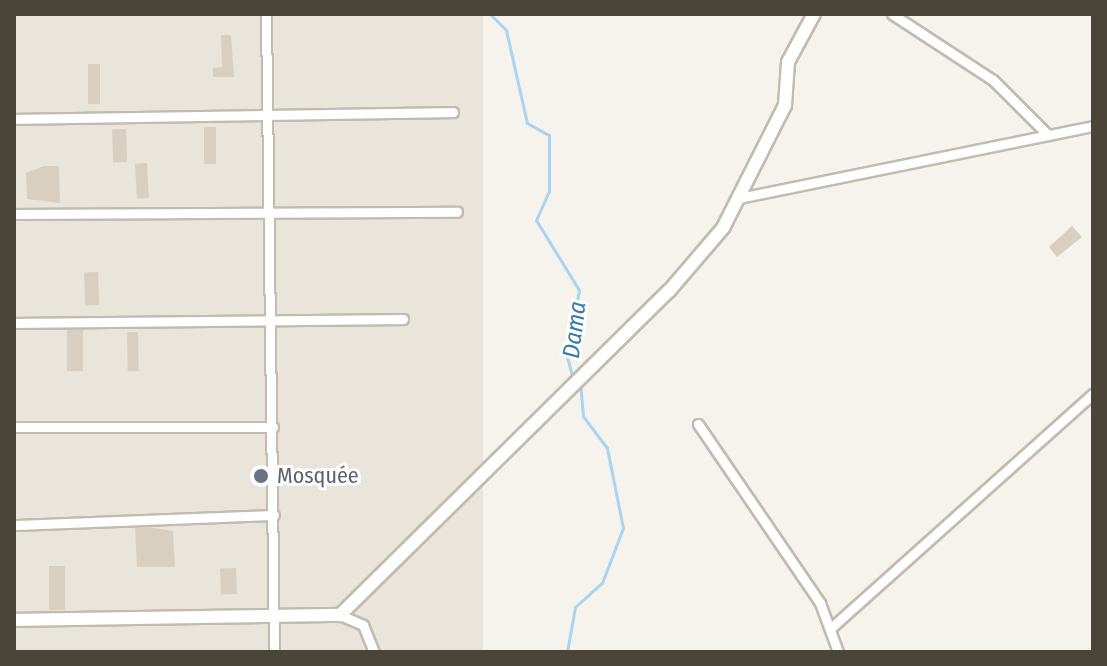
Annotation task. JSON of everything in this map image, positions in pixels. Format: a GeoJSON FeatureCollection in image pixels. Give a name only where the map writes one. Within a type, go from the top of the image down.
{"type":"FeatureCollection","features":[{"type":"Feature","properties":{"kind":"street"},"geometry":{"type":"LineString","coordinates":[[266,14],[276,617],[274,652]]}},
{"type":"Feature","properties":{"kind":"street"},"geometry":{"type":"LineString","coordinates":[[340,615],[562,389],[678,281],[739,198],[785,105],[788,62],[814,14]]}},
{"type":"Feature","properties":{"kind":"street"},"geometry":{"type":"LineString","coordinates":[[892,14],[993,80],[1048,135]]}},
{"type":"Feature","properties":{"kind":"street"},"geometry":{"type":"LineString","coordinates":[[14,119],[453,112]]}},
{"type":"Feature","properties":{"kind":"street"},"geometry":{"type":"LineString","coordinates":[[739,198],[1093,126]]}},
{"type":"Feature","properties":{"kind":"street"},"geometry":{"type":"LineString","coordinates":[[14,214],[457,212]]}},
{"type":"Feature","properties":{"kind":"street"},"geometry":{"type":"LineString","coordinates":[[14,323],[403,319]]}},
{"type":"Feature","properties":{"kind":"street"},"geometry":{"type":"LineString","coordinates":[[832,627],[1093,394]]}},
{"type":"Feature","properties":{"kind":"street"},"geometry":{"type":"LineString","coordinates":[[698,424],[832,627],[838,652]]}},
{"type":"Feature","properties":{"kind":"street"},"geometry":{"type":"LineString","coordinates":[[14,427],[273,427]]}},
{"type":"Feature","properties":{"kind":"street"},"geometry":{"type":"LineString","coordinates":[[14,525],[274,515]]}},
{"type":"Feature","properties":{"kind":"street"},"geometry":{"type":"LineString","coordinates":[[14,620],[340,615],[363,625],[374,652]]}},
{"type":"Feature","properties":{"kind":"shaded area"},"geometry":{"type":"Polygon","coordinates":[[[14,14],[483,14],[483,652],[14,652],[14,14]]]}},
{"type":"Feature","properties":{"kind":"building"},"geometry":{"type":"Polygon","coordinates":[[[221,35],[231,35],[234,77],[213,77],[213,68],[222,67],[221,35]]]}},
{"type":"Feature","properties":{"kind":"building"},"geometry":{"type":"Polygon","coordinates":[[[88,64],[100,64],[100,104],[88,104],[88,64]]]}},
{"type":"Feature","properties":{"kind":"building"},"geometry":{"type":"Polygon","coordinates":[[[204,127],[216,127],[216,164],[204,164],[204,127]]]}},
{"type":"Feature","properties":{"kind":"building"},"geometry":{"type":"Polygon","coordinates":[[[112,129],[126,129],[127,162],[113,162],[112,129]]]}},
{"type":"Feature","properties":{"kind":"building"},"geometry":{"type":"Polygon","coordinates":[[[147,163],[149,198],[137,199],[135,164],[147,163]]]}},
{"type":"Feature","properties":{"kind":"building"},"geometry":{"type":"Polygon","coordinates":[[[44,166],[59,166],[60,203],[27,199],[26,173],[44,166]]]}},
{"type":"Feature","properties":{"kind":"building"},"geometry":{"type":"Polygon","coordinates":[[[1072,226],[1082,237],[1057,257],[1049,247],[1072,226]]]}},
{"type":"Feature","properties":{"kind":"building"},"geometry":{"type":"Polygon","coordinates":[[[84,272],[98,272],[99,305],[85,305],[84,272]]]}},
{"type":"Feature","properties":{"kind":"building"},"geometry":{"type":"Polygon","coordinates":[[[67,330],[83,330],[83,371],[67,371],[67,330]]]}},
{"type":"Feature","properties":{"kind":"building"},"geometry":{"type":"Polygon","coordinates":[[[127,332],[138,332],[139,371],[128,371],[127,332]]]}},
{"type":"Feature","properties":{"kind":"building"},"geometry":{"type":"Polygon","coordinates":[[[135,528],[173,531],[175,567],[137,567],[135,528]]]}},
{"type":"Feature","properties":{"kind":"building"},"geometry":{"type":"Polygon","coordinates":[[[49,566],[65,566],[65,610],[49,610],[49,566]]]}},
{"type":"Feature","properties":{"kind":"building"},"geometry":{"type":"Polygon","coordinates":[[[236,568],[237,594],[221,595],[220,569],[236,568]]]}},
{"type":"Feature","properties":{"kind":"waterway","name":"Dama"},"geometry":{"type":"LineString","coordinates":[[490,14],[506,30],[527,123],[549,135],[549,191],[536,220],[579,290],[567,357],[573,379]]}},
{"type":"Feature","properties":{"kind":"waterway","name":"Dama"},"geometry":{"type":"LineString","coordinates":[[567,652],[575,607],[602,583],[623,528],[607,448],[583,416],[580,382]]}},
{"type":"Feature","properties":{"kind":"place","name":"Mosquée"},"geometry":{"type":"Point","coordinates":[261,476]}}]}
